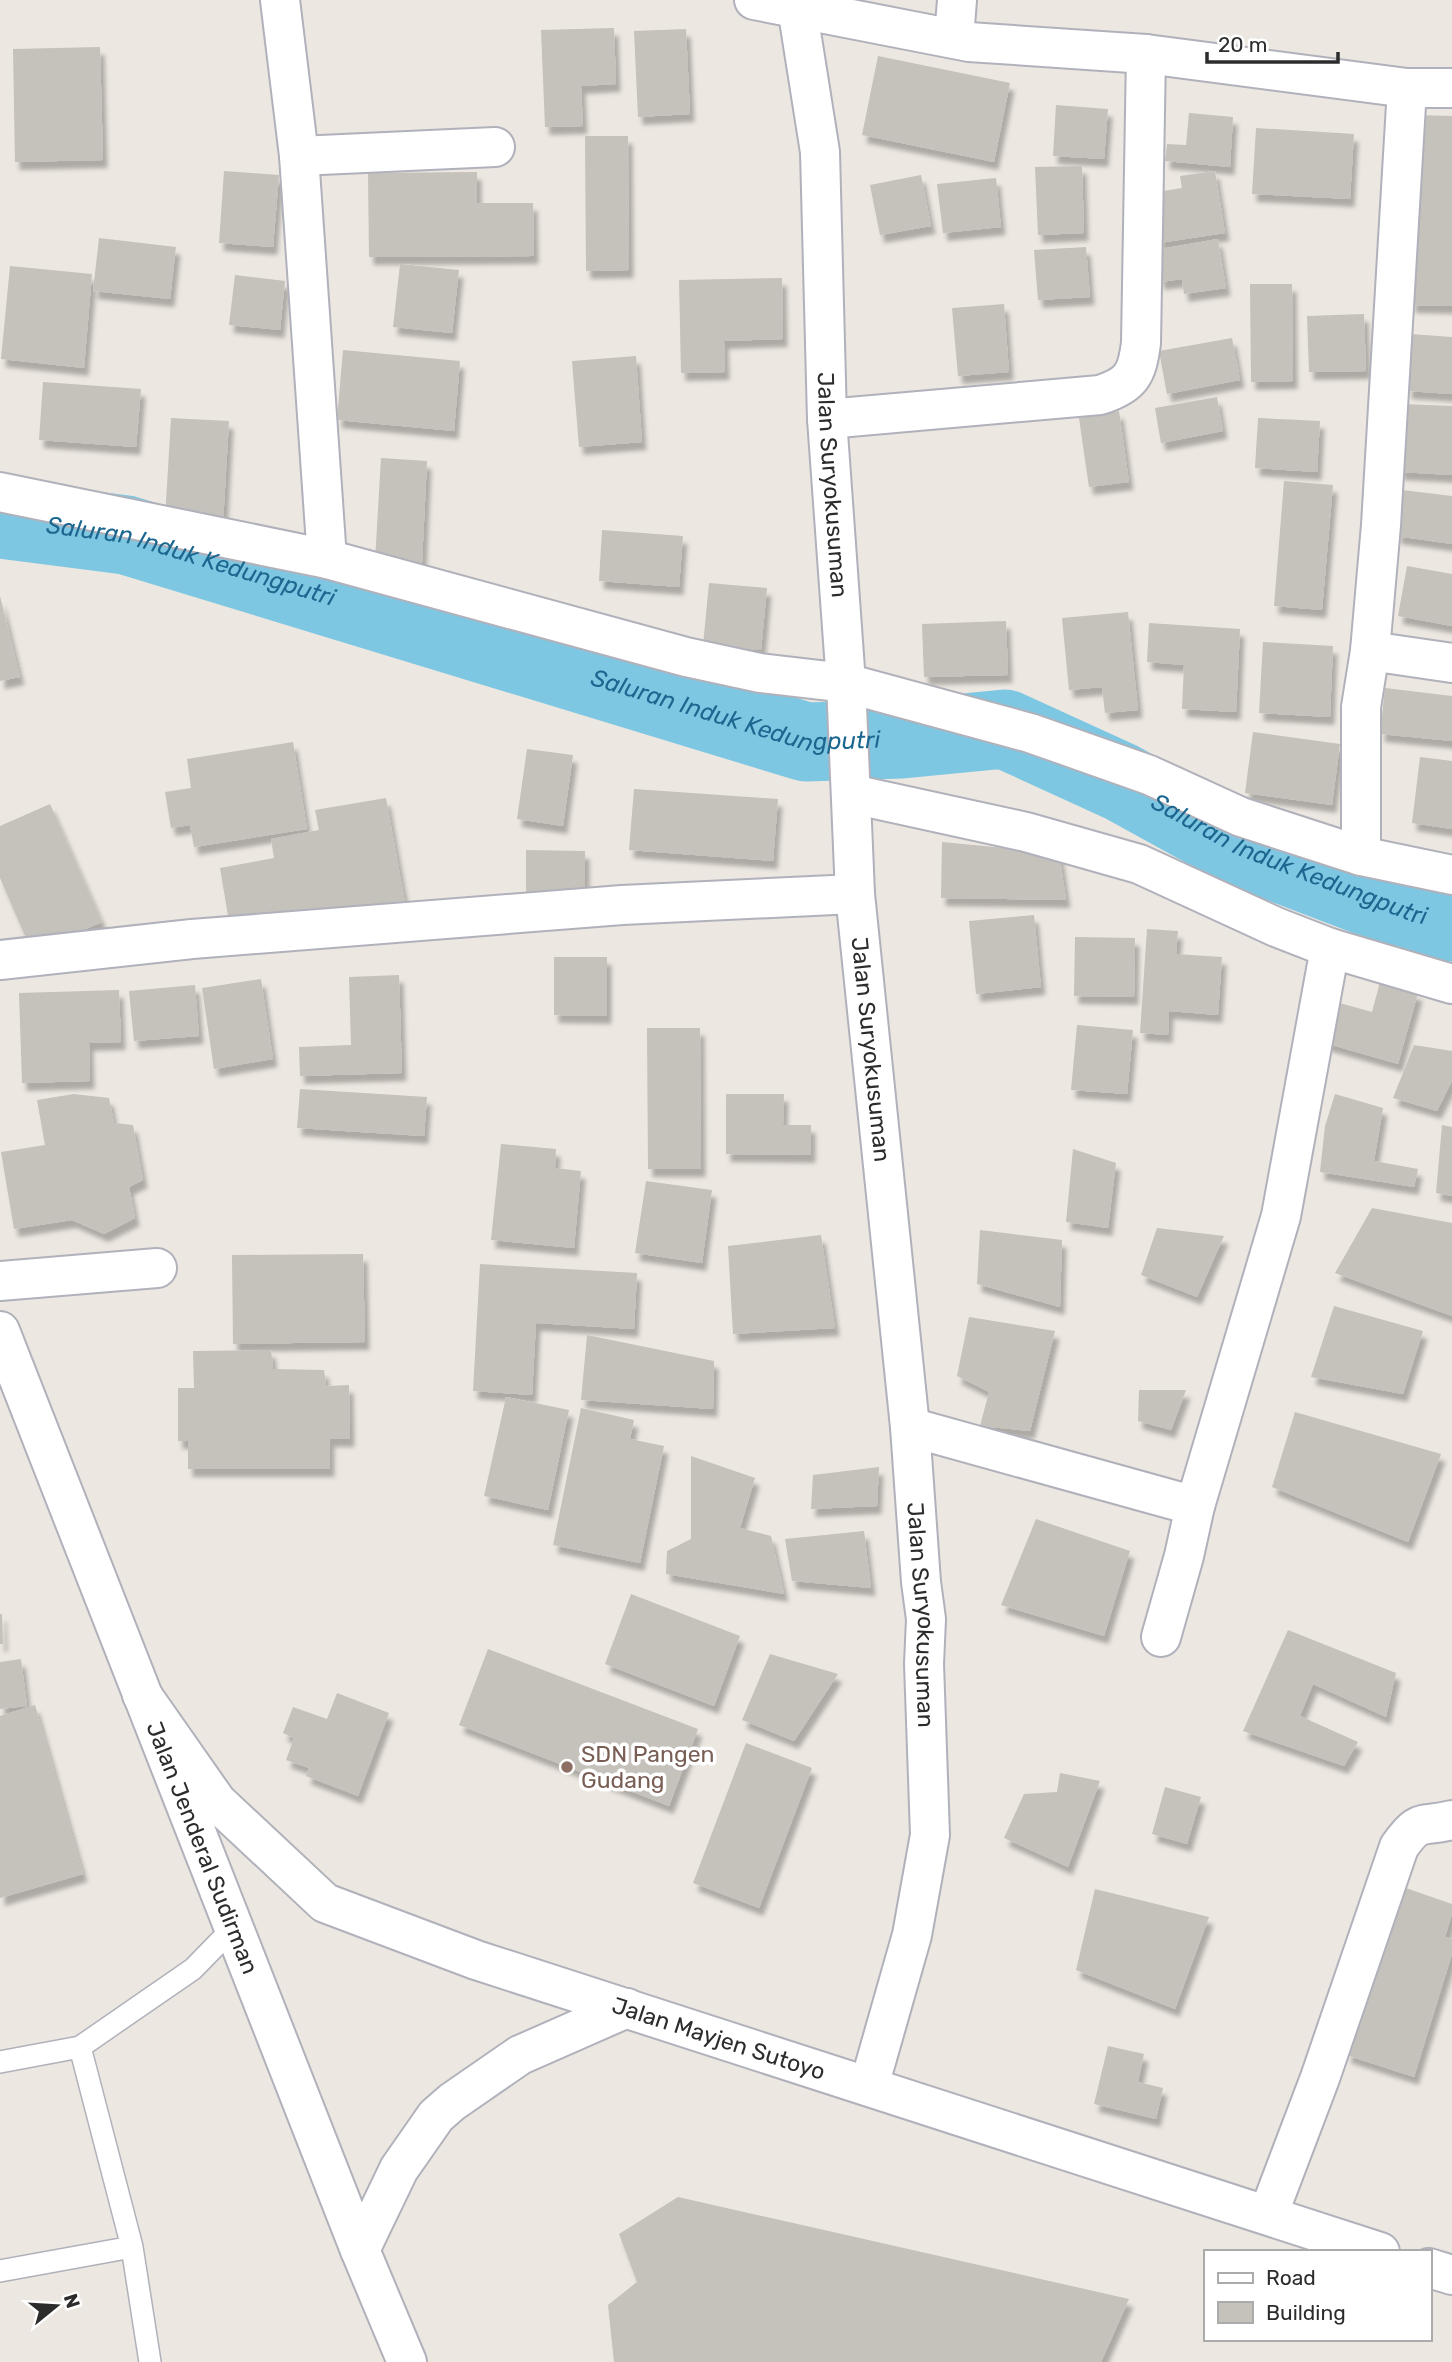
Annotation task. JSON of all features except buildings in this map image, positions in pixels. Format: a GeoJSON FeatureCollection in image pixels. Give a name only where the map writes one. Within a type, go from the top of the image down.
{"type":"FeatureCollection","features":[{"type":"Feature","properties":{"kind":"street"},"geometry":{"type":"LineString","coordinates":[[280,0],[299,156],[327,559]]}},
{"type":"Feature","properties":{"kind":"street"},"geometry":{"type":"LineString","coordinates":[[754,0],[970,42],[1146,54],[1408,88],[1452,88]]}},
{"type":"Feature","properties":{"kind":"street"},"geometry":{"type":"LineString","coordinates":[[954,38],[957,0]]}},
{"type":"Feature","properties":{"kind":"street","name":"Jalan Suryokusuman"},"geometry":{"type":"LineString","coordinates":[[797,7],[820,152],[827,419],[846,696],[855,894],[911,1427],[921,1582],[926,1619],[924,1664],[930,1835],[912,1935],[869,2087]]}},
{"type":"Feature","properties":{"kind":"street"},"geometry":{"type":"LineString","coordinates":[[827,419],[1100,395],[1122,388],[1134,374],[1141,343],[1146,54]]}},
{"type":"Feature","properties":{"kind":"street"},"geometry":{"type":"LineString","coordinates":[[1361,856],[1361,707],[1370,652],[1381,525],[1408,88]]}},
{"type":"Feature","properties":{"kind":"street"},"geometry":{"type":"LineString","coordinates":[[299,156],[495,147]]}},
{"type":"Feature","properties":{"kind":"street"},"geometry":{"type":"LineString","coordinates":[[0,492],[327,559],[686,657],[846,696],[1030,733],[1149,775],[1241,817],[1361,856],[1452,875]]}},
{"type":"Feature","properties":{"kind":"street"},"geometry":{"type":"LineString","coordinates":[[1370,652],[1452,663]]}},
{"type":"Feature","properties":{"kind":"street"},"geometry":{"type":"LineString","coordinates":[[850,777],[1139,864],[1276,927],[1330,948],[1452,984]]}},
{"type":"Feature","properties":{"kind":"street"},"geometry":{"type":"LineString","coordinates":[[0,960],[192,939],[622,905],[855,894]]}},
{"type":"Feature","properties":{"kind":"street"},"geometry":{"type":"LineString","coordinates":[[1161,1637],[1195,1506],[1281,1216],[1330,948]]}},
{"type":"Feature","properties":{"kind":"street"},"geometry":{"type":"LineString","coordinates":[[0,1281],[157,1268]]}},
{"type":"Feature","properties":{"kind":"street","name":"Jalan Jenderal Sudirman"},"geometry":{"type":"LineString","coordinates":[[0,1331],[360,2250],[407,2362]]}},
{"type":"Feature","properties":{"kind":"street"},"geometry":{"type":"LineString","coordinates":[[911,1427],[1195,1506]]}},
{"type":"Feature","properties":{"kind":"street","name":"Jalan Mayjen Sutoyo"},"geometry":{"type":"LineString","coordinates":[[142,1695],[217,1802],[325,1903],[476,1960],[1374,2250]]}},
{"type":"Feature","properties":{"kind":"street"},"geometry":{"type":"LineString","coordinates":[[1268,2215],[1320,2078],[1399,1847],[1412,1829],[1452,1820]]}},
{"type":"Feature","properties":{"kind":"street"},"geometry":{"type":"LineString","coordinates":[[360,2250],[399,2169],[436,2116],[520,2056],[627,2008]]}},
{"type":"Feature","properties":{"kind":"street"},"geometry":{"type":"LineString","coordinates":[[1431,2268],[1452,2275]]}},
{"type":"Feature","properties":{"kind":"lane"},"geometry":{"type":"LineString","coordinates":[[0,2062],[80,2046],[193,1969],[233,1927]]}},
{"type":"Feature","properties":{"kind":"lane"},"geometry":{"type":"LineString","coordinates":[[80,2046],[132,2247],[150,2362]]}},
{"type":"Feature","properties":{"kind":"lane"},"geometry":{"type":"LineString","coordinates":[[0,2271],[132,2247]]}},
{"type":"Feature","properties":{"kind":"waterway","name":"Saluran Induk Kedungputri"},"geometry":{"type":"LineString","coordinates":[[0,519],[126,535],[806,742],[902,739],[1005,729],[1121,782],[1239,847],[1414,914],[1452,922]]}},
{"type":"Feature","properties":{"kind":"place","name":"SDN Pangen Gudang"},"geometry":{"type":"Point","coordinates":[567,1767]}}]}
